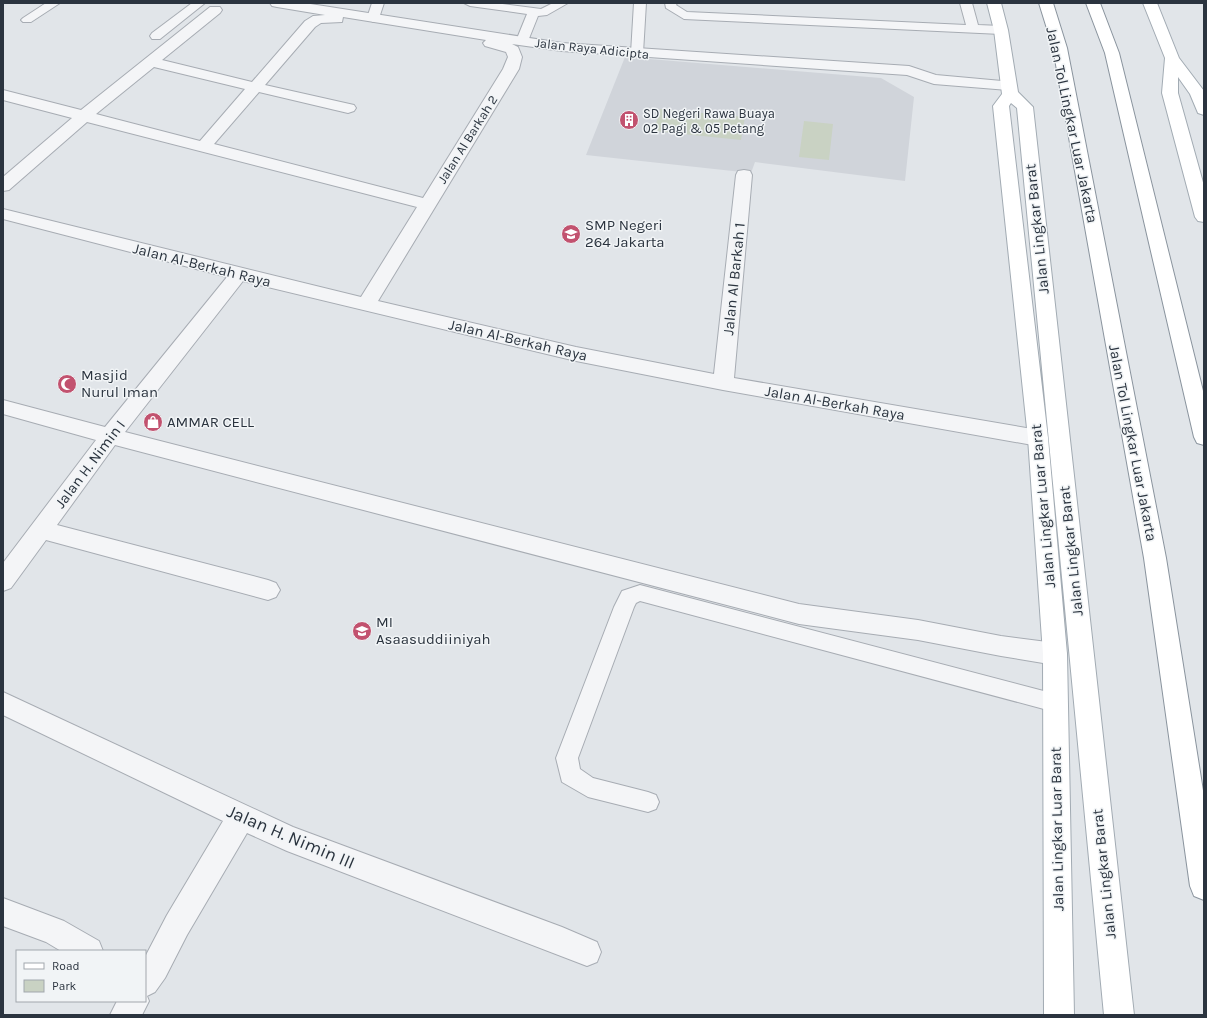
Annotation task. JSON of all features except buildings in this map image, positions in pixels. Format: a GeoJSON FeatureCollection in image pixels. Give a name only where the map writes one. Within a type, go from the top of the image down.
{"type":"FeatureCollection","features":[{"type":"Feature","properties":{"kind":"main road"},"geometry":{"type":"LineString","coordinates":[[994,3],[1001,30],[1008,84]]}},
{"type":"Feature","properties":{"kind":"main road","name":"Jalan Tol Lingkar Luar Jakarta"},"geometry":{"type":"LineString","coordinates":[[1046,3],[1060,48],[1155,558],[1204,886]]}},
{"type":"Feature","properties":{"kind":"main road"},"geometry":{"type":"LineString","coordinates":[[1093,3],[1112,53],[1204,437]]}},
{"type":"Feature","properties":{"kind":"main road"},"geometry":{"type":"LineString","coordinates":[[1150,3],[1172,58],[1198,94],[1204,110]]}},
{"type":"Feature","properties":{"kind":"main road"},"geometry":{"type":"LineString","coordinates":[[1172,58],[1170,92],[1204,217]]}},
{"type":"Feature","properties":{"kind":"main road","name":"Jalan Lingkar Barat"},"geometry":{"type":"LineString","coordinates":[[1008,84],[1025,107],[1119,1015]]}},
{"type":"Feature","properties":{"kind":"main road","name":"Jalan Lingkar Luar Barat"},"geometry":{"type":"LineString","coordinates":[[1008,84],[1001,106],[1006,139],[1038,438],[1055,654],[1059,1015]]}},
{"type":"Feature","properties":{"kind":"street","name":"Jalan Raya Adicipta"},"geometry":{"type":"LineString","coordinates":[[285,4],[522,41],[637,53],[909,71],[934,80],[1008,84]]}},
{"type":"Feature","properties":{"kind":"street"},"geometry":{"type":"LineString","coordinates":[[3,186],[84,116],[215,10]]}},
{"type":"Feature","properties":{"kind":"street","name":"Jalan Al Barkah 2"},"geometry":{"type":"LineString","coordinates":[[255,87],[310,24],[318,19],[327,18],[435,34],[505,46],[513,50],[515,57],[511,69],[426,204],[369,300]]}},
{"type":"Feature","properties":{"kind":"street"},"geometry":{"type":"LineString","coordinates":[[152,62],[348,108]]}},
{"type":"Feature","properties":{"kind":"street"},"geometry":{"type":"LineString","coordinates":[[204,146],[255,87]]}},
{"type":"Feature","properties":{"kind":"street"},"geometry":{"type":"LineString","coordinates":[[3,95],[426,204]]}},
{"type":"Feature","properties":{"kind":"street","name":"Jalan Al Barkah 1"},"geometry":{"type":"LineString","coordinates":[[723,383],[744,175]]}},
{"type":"Feature","properties":{"kind":"street","name":"Jalan Al-Berkah Raya"},"geometry":{"type":"LineString","coordinates":[[3,214],[239,274],[369,300],[576,354],[723,383],[1038,438]]}},
{"type":"Feature","properties":{"kind":"street","name":"Jalan H. Nimin I"},"geometry":{"type":"LineString","coordinates":[[3,580],[110,436],[239,274]]}},
{"type":"Feature","properties":{"kind":"street"},"geometry":{"type":"LineString","coordinates":[[3,406],[110,436],[799,614],[918,630],[1001,646],[1055,654]]}},
{"type":"Feature","properties":{"kind":"street"},"geometry":{"type":"LineString","coordinates":[[40,529],[268,590]]}},
{"type":"Feature","properties":{"kind":"street","name":"Jalan H. Nimin III"},"geometry":{"type":"LineString","coordinates":[[3,703],[287,838],[587,952]]}},
{"type":"Feature","properties":{"kind":"street"},"geometry":{"type":"LineString","coordinates":[[146,981],[155,968],[177,925],[242,817]]}},
{"type":"Feature","properties":{"kind":"street"},"geometry":{"type":"LineString","coordinates":[[3,912],[54,931],[87,950]]}},
{"type":"Feature","properties":{"kind":"street"},"geometry":{"type":"LineString","coordinates":[[125,1015],[133,1002]]}},
{"type":"Feature","properties":{"kind":"lane"},"geometry":{"type":"LineString","coordinates":[[27,20],[54,3]]}},
{"type":"Feature","properties":{"kind":"lane"},"geometry":{"type":"LineString","coordinates":[[156,36],[199,3]]}},
{"type":"Feature","properties":{"kind":"lane"},"geometry":{"type":"LineString","coordinates":[[373,18],[378,3]]}},
{"type":"Feature","properties":{"kind":"lane"},"geometry":{"type":"LineString","coordinates":[[470,3],[543,13],[562,3]]}},
{"type":"Feature","properties":{"kind":"lane"},"geometry":{"type":"LineString","coordinates":[[637,53],[640,3]]}},
{"type":"Feature","properties":{"kind":"lane"},"geometry":{"type":"LineString","coordinates":[[671,3],[670,6],[684,15],[1001,30]]}},
{"type":"Feature","properties":{"kind":"lane"},"geometry":{"type":"LineString","coordinates":[[966,3],[973,28]]}},
{"type":"Feature","properties":{"kind":"lane"},"geometry":{"type":"LineString","coordinates":[[522,41],[534,11]]}},
{"type":"Feature","properties":{"kind":"lane"},"geometry":{"type":"LineString","coordinates":[[648,802],[588,787],[570,775],[567,758],[572,740],[624,607],[629,597],[640,593],[653,594],[1055,703]]}},
{"type":"Feature","properties":{"kind":"shaded area"},"geometry":{"type":"Polygon","coordinates":[[[625,57],[881,78],[914,97],[905,181],[755,162],[751,173],[586,155],[625,57]]]}},
{"type":"Feature","properties":{"kind":"green space"},"geometry":{"type":"Polygon","coordinates":[[[660,109],[745,117],[741,140],[654,131],[660,109]]]}},
{"type":"Feature","properties":{"kind":"green space"},"geometry":{"type":"Polygon","coordinates":[[[804,121],[833,124],[829,160],[799,157],[804,121]]]}},
{"type":"Feature","properties":{"kind":"place","name":"SD Negeri Rawa Buaya 02 Pagi & 05 Petang"},"geometry":{"type":"Point","coordinates":[629,120]}},
{"type":"Feature","properties":{"kind":"place","name":"SMP Negeri 264 Jakarta"},"geometry":{"type":"Point","coordinates":[571,234]}},
{"type":"Feature","properties":{"kind":"place","name":"Masjid Nurul Iman"},"geometry":{"type":"Point","coordinates":[67,384]}},
{"type":"Feature","properties":{"kind":"place","name":"AMMAR CELL"},"geometry":{"type":"Point","coordinates":[153,422]}},
{"type":"Feature","properties":{"kind":"place","name":"MI Asaasuddiiniyah"},"geometry":{"type":"Point","coordinates":[362,631]}}]}
